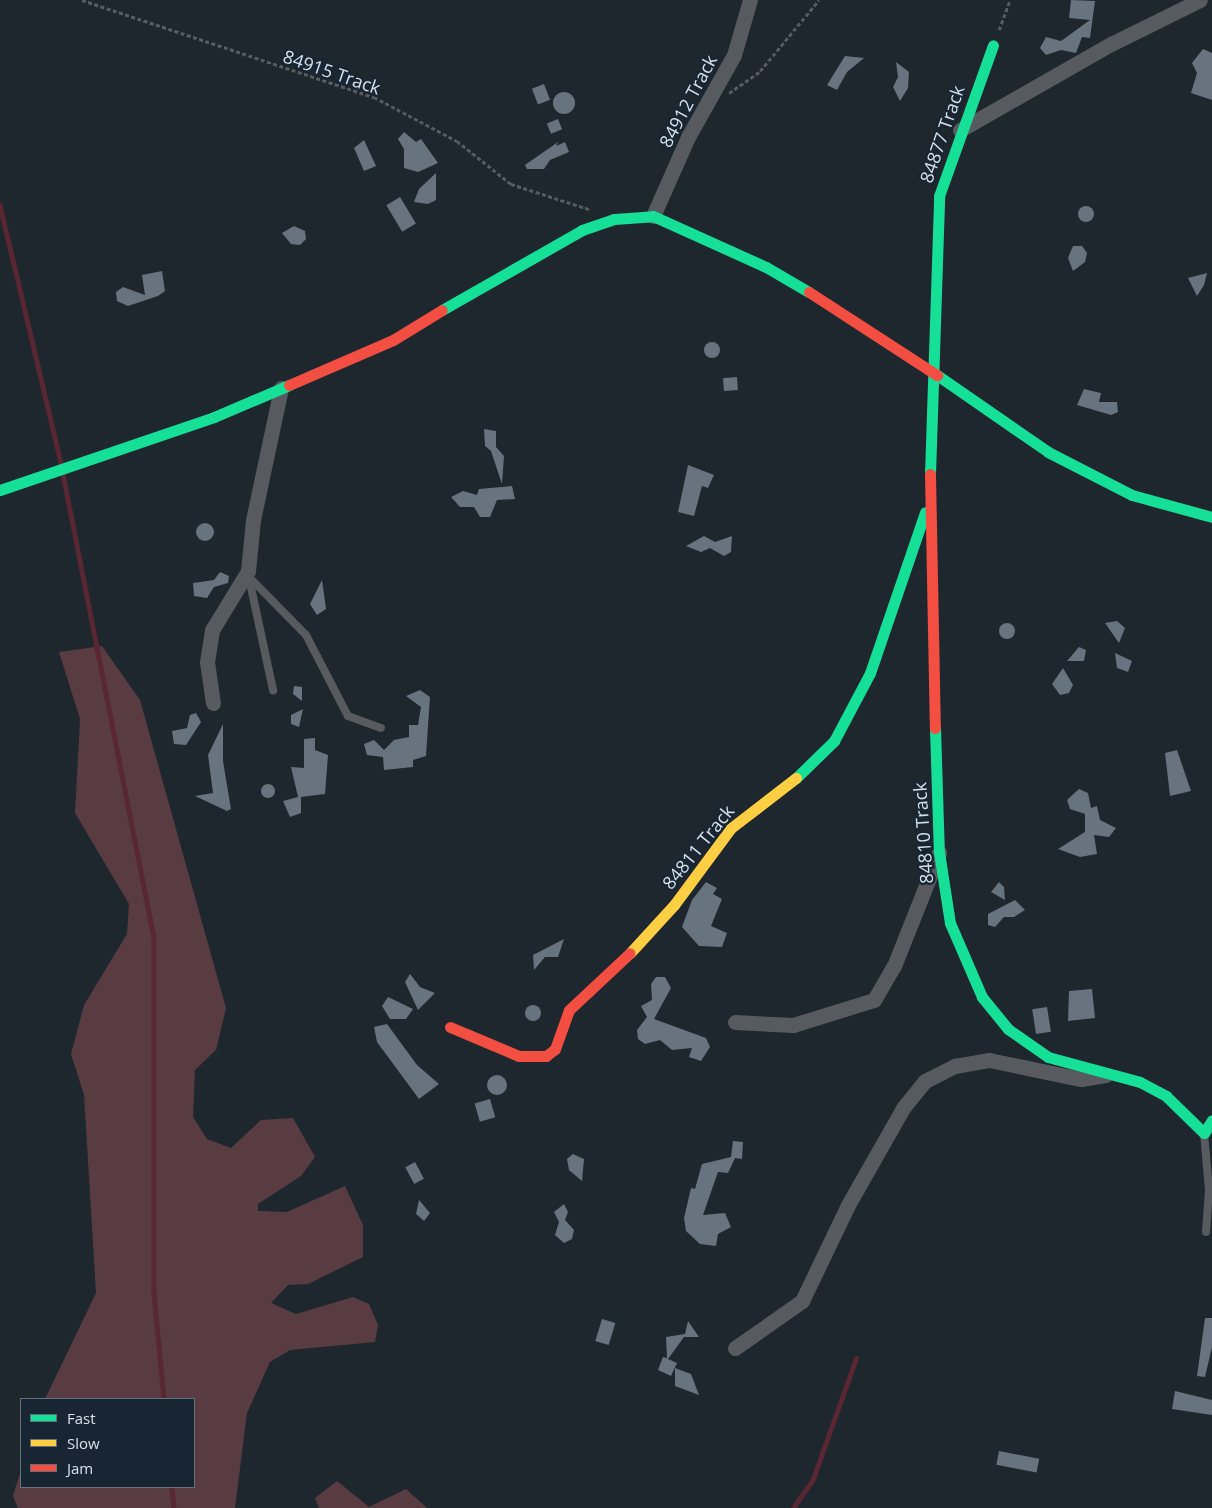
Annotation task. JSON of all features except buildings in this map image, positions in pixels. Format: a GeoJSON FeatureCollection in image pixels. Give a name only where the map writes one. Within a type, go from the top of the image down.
{"type":"FeatureCollection","features":[{"type":"Feature","properties":{"kind":"street","name":"84912 Track"},"geometry":{"type":"LineString","coordinates":[[653,216],[688,137],[710,102],[734,55],[750,0]]}},
{"type":"Feature","properties":{"kind":"street"},"geometry":{"type":"LineString","coordinates":[[960,130],[1111,44],[1200,0]]}},
{"type":"Feature","properties":{"kind":"street","name":"84877 Track"},"geometry":{"type":"LineString","coordinates":[[936,376],[936,228],[939,196],[960,130],[993,45]]}},
{"type":"Feature","properties":{"kind":"street"},"geometry":{"type":"LineString","coordinates":[[0,490],[214,417],[393,340],[507,270],[614,219],[653,216],[766,268],[882,336],[936,376],[1048,452],[1132,495],[1212,517]]}},
{"type":"Feature","properties":{"kind":"street","name":"84810 Track"},"geometry":{"type":"LineString","coordinates":[[936,376],[928,503],[939,852],[950,924],[982,997],[1008,1029],[1048,1056],[1106,1074],[1140,1082],[1166,1096],[1204,1133]]}},
{"type":"Feature","properties":{"kind":"street"},"geometry":{"type":"LineString","coordinates":[[213,703],[207,662],[212,630],[249,574],[253,520],[281,388]]}},
{"type":"Feature","properties":{"kind":"street","name":"84811 Track"},"geometry":{"type":"LineString","coordinates":[[450,1027],[519,1056],[546,1056],[555,1050],[569,1010],[602,982],[674,905],[731,828],[816,763],[834,741],[870,673],[928,503]]}},
{"type":"Feature","properties":{"kind":"street"},"geometry":{"type":"LineString","coordinates":[[735,1022],[793,1025],[874,1000],[894,966],[939,852]]}},
{"type":"Feature","properties":{"kind":"street"},"geometry":{"type":"LineString","coordinates":[[735,1348],[802,1301],[848,1205],[903,1108],[925,1080],[955,1066],[989,1060],[1081,1078],[1106,1074]]}},
{"type":"Feature","properties":{"kind":"street"},"geometry":{"type":"LineString","coordinates":[[1204,1133],[1212,1120]]}},
{"type":"Feature","properties":{"kind":"lane"},"geometry":{"type":"LineString","coordinates":[[249,574],[274,690]]}},
{"type":"Feature","properties":{"kind":"lane"},"geometry":{"type":"LineString","coordinates":[[249,574],[306,635],[348,716],[381,728]]}},
{"type":"Feature","properties":{"kind":"lane"},"geometry":{"type":"LineString","coordinates":[[1204,1133],[1209,1190],[1206,1232]]}},
{"type":"Feature","properties":{"kind":"path","name":"84915 Track"},"geometry":{"type":"LineString","coordinates":[[82,0],[374,97],[456,141],[511,184],[614,219]]}},
{"type":"Feature","properties":{"kind":"path"},"geometry":{"type":"LineString","coordinates":[[710,102],[736,90],[760,71],[819,0]]}},
{"type":"Feature","properties":{"kind":"path"},"geometry":{"type":"LineString","coordinates":[[993,45],[1010,0]]}},
{"type":"Feature","properties":{"kind":"shaded area"},"geometry":{"type":"Polygon","coordinates":[[[102,646],[140,700],[226,1008],[216,1050],[195,1070],[193,1117],[207,1139],[231,1148],[261,1120],[293,1118],[315,1157],[301,1176],[258,1204],[258,1211],[287,1212],[345,1186],[363,1225],[363,1257],[308,1284],[288,1285],[271,1303],[296,1314],[353,1297],[369,1304],[378,1325],[375,1342],[290,1350],[270,1362],[247,1413],[235,1508],[18,1508],[13,1496],[20,1473],[20,1488],[195,1488],[195,1398],[45,1398],[96,1293],[84,1095],[71,1054],[84,1005],[127,934],[129,904],[75,813],[80,719],[59,652],[102,646]]]}},
{"type":"Feature","properties":{"kind":"shaded area"},"geometry":{"type":"Polygon","coordinates":[[[337,1481],[369,1507],[406,1489],[427,1508],[319,1508],[315,1498],[337,1481]]]}},
{"type":"Feature","properties":{"kind":"waterway"},"geometry":{"type":"LineString","coordinates":[[0,205],[61,464]]}},
{"type":"Feature","properties":{"kind":"waterway"},"geometry":{"type":"LineString","coordinates":[[63,474],[154,938],[154,1293],[164,1398]]}},
{"type":"Feature","properties":{"kind":"waterway"},"geometry":{"type":"LineString","coordinates":[[793,1508],[813,1479],[856,1358]]}},
{"type":"Feature","properties":{"kind":"waterway"},"geometry":{"type":"LineString","coordinates":[[172,1488],[174,1508]]}},
{"type":"Feature","properties":{"kind":"traffic: fast"},"geometry":{"type":"LineString","coordinates":[[930,474],[939,196],[993,45]]}},
{"type":"Feature","properties":{"kind":"traffic: fast"},"geometry":{"type":"LineString","coordinates":[[442,310],[582,230],[614,219],[653,216],[766,267],[809,292]]}},
{"type":"Feature","properties":{"kind":"traffic: fast"},"geometry":{"type":"LineString","coordinates":[[937,375],[1048,452],[1132,495],[1212,517]]}},
{"type":"Feature","properties":{"kind":"traffic: fast"},"geometry":{"type":"LineString","coordinates":[[0,490],[214,417],[289,385]]}},
{"type":"Feature","properties":{"kind":"traffic: fast"},"geometry":{"type":"LineString","coordinates":[[796,778],[834,741],[870,673],[925,512]]}},
{"type":"Feature","properties":{"kind":"traffic: fast"},"geometry":{"type":"LineString","coordinates":[[935,728],[939,852],[950,923],[982,997],[1008,1029],[1048,1057],[1140,1082],[1166,1096],[1204,1133],[1212,1120]]}},
{"type":"Feature","properties":{"kind":"traffic: slow"},"geometry":{"type":"LineString","coordinates":[[630,953],[674,905],[731,828],[796,778]]}},
{"type":"Feature","properties":{"kind":"traffic: jam"},"geometry":{"type":"LineString","coordinates":[[809,292],[937,375]]}},
{"type":"Feature","properties":{"kind":"traffic: jam"},"geometry":{"type":"LineString","coordinates":[[289,385],[393,340],[442,310]]}},
{"type":"Feature","properties":{"kind":"traffic: jam"},"geometry":{"type":"LineString","coordinates":[[930,474],[935,728]]}},
{"type":"Feature","properties":{"kind":"traffic: jam"},"geometry":{"type":"LineString","coordinates":[[450,1027],[519,1056],[546,1056],[555,1049],[569,1010],[630,953]]}}]}
